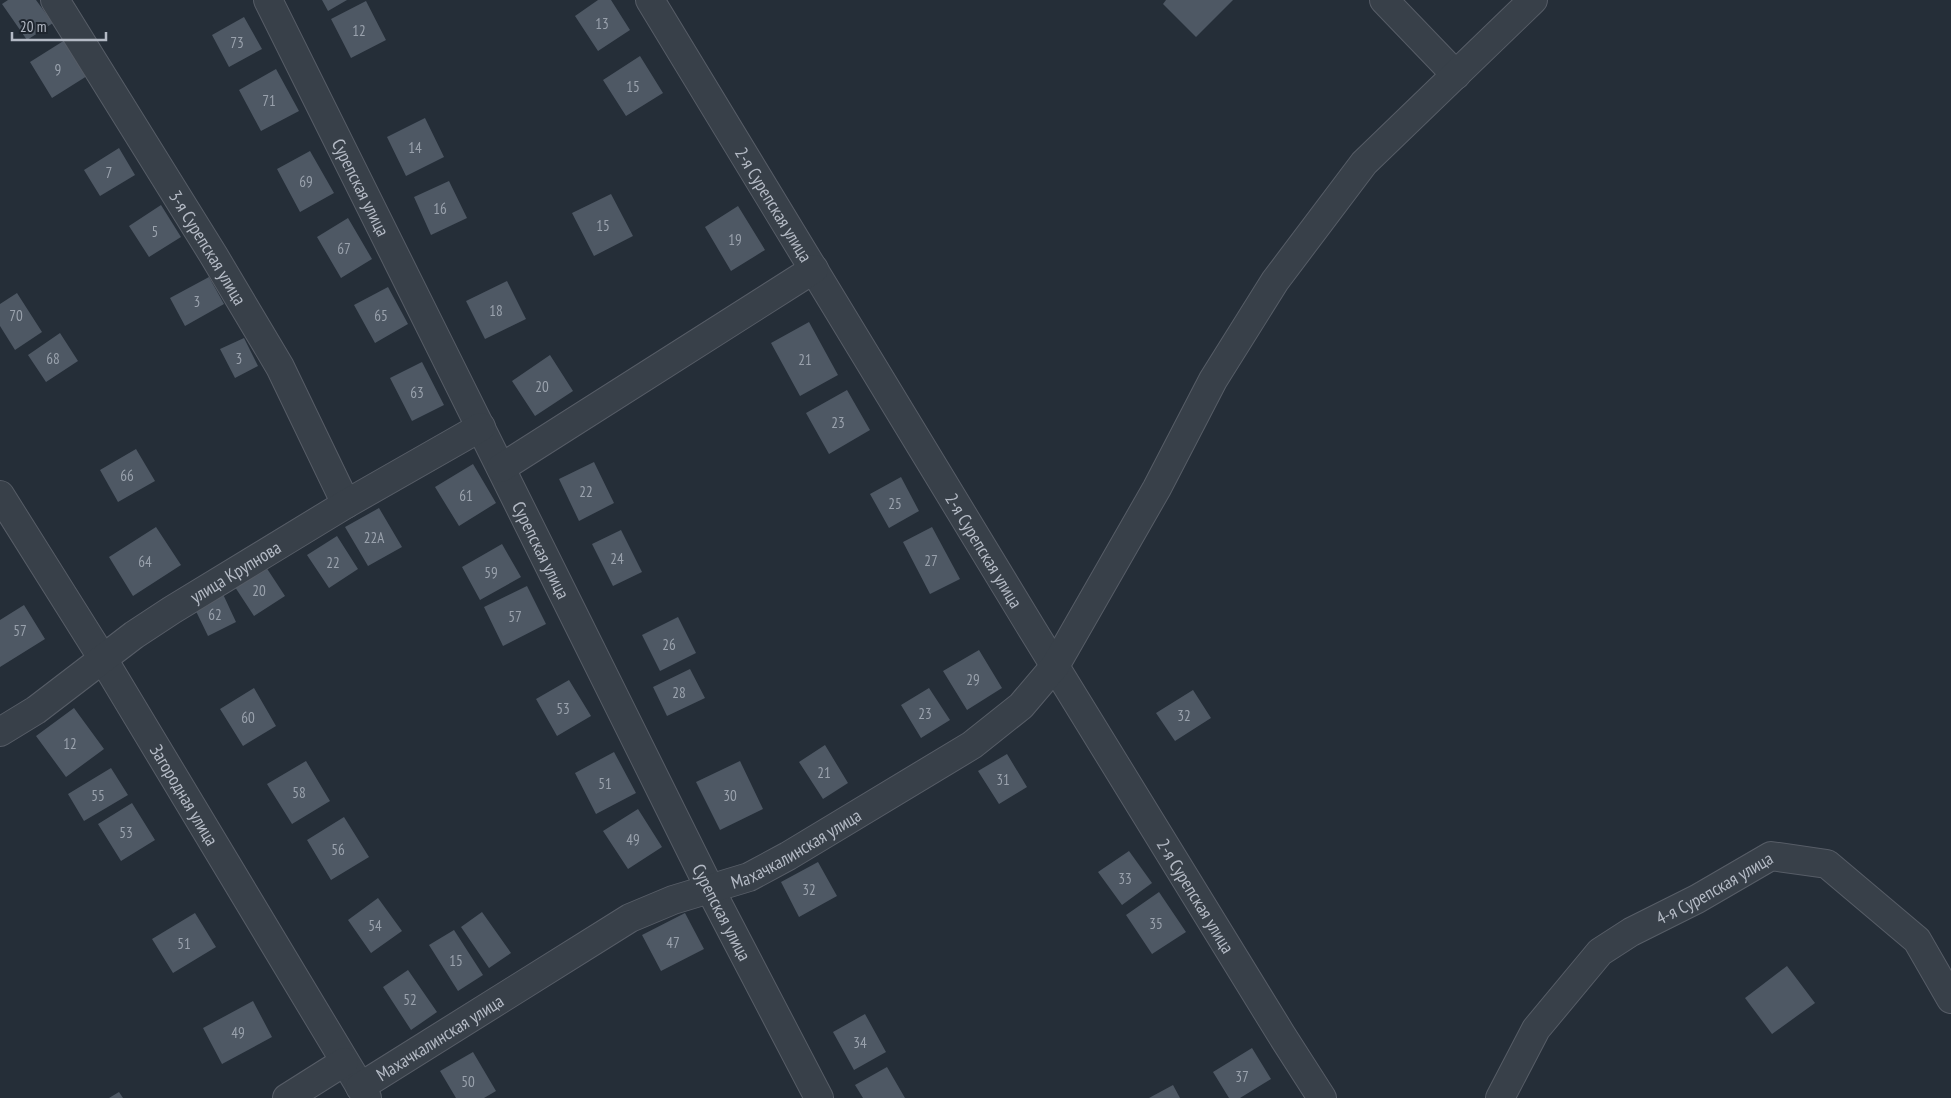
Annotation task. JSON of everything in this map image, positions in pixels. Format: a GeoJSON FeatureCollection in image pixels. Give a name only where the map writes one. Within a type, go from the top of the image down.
{"type":"FeatureCollection","features":[{"type":"Feature","properties":{"kind":"street","name":"3-я Сурепская улица"},"geometry":{"type":"LineString","coordinates":[[55,0],[214,256],[280,367],[346,504]]}},
{"type":"Feature","properties":{"kind":"street","name":"Сурепская улица"},"geometry":{"type":"LineString","coordinates":[[268,0],[710,889],[819,1098]]}},
{"type":"Feature","properties":{"kind":"street","name":"2-я Сурепская улица"},"geometry":{"type":"LineString","coordinates":[[650,0],[1055,666],[1321,1098]]}},
{"type":"Feature","properties":{"kind":"street"},"geometry":{"type":"LineString","coordinates":[[1384,0],[1456,75]]}},
{"type":"Feature","properties":{"kind":"street","name":"Махачкалинская улица"},"geometry":{"type":"LineString","coordinates":[[364,1093],[630,918],[673,900],[749,877],[788,856],[972,745],[1021,706],[1055,666],[1158,488],[1213,380],[1275,281],[1364,163],[1533,0]]}},
{"type":"Feature","properties":{"kind":"street"},"geometry":{"type":"LineString","coordinates":[[501,468],[814,269]]}},
{"type":"Feature","properties":{"kind":"street","name":"улица Крупнова"},"geometry":{"type":"LineString","coordinates":[[0,732],[36,710],[134,635],[172,610],[346,504],[481,427]]}},
{"type":"Feature","properties":{"kind":"street","name":"Загородная улица"},"geometry":{"type":"LineString","coordinates":[[0,495],[103,659],[364,1093]]}},
{"type":"Feature","properties":{"kind":"street","name":"4-я Сурепская улица"},"geometry":{"type":"LineString","coordinates":[[1500,1098],[1536,1029],[1600,952],[1631,932],[1697,899],[1771,856],[1827,864],[1918,940],[1951,999]]}},
{"type":"Feature","properties":{"kind":"street"},"geometry":{"type":"LineString","coordinates":[[287,1098],[344,1062]]}},
{"type":"Feature","properties":{"kind":"building"},"geometry":{"type":"Polygon","coordinates":[[[8,0],[36,0],[53,23],[27,40],[2,4],[8,0]]]}},
{"type":"Feature","properties":{"kind":"building"},"geometry":{"type":"Polygon","coordinates":[[[322,0],[347,0],[328,11],[322,0]]]}},
{"type":"Feature","properties":{"kind":"building"},"geometry":{"type":"Polygon","coordinates":[[[598,0],[611,0],[630,30],[598,51],[575,16],[598,0]]]}},
{"type":"Feature","properties":{"kind":"building"},"geometry":{"type":"Polygon","coordinates":[[[1166,0],[1233,0],[1196,37],[1163,4],[1166,0]]]}},
{"type":"Feature","properties":{"kind":"building"},"geometry":{"type":"Polygon","coordinates":[[[366,1],[386,40],[351,58],[331,19],[366,1]]]}},
{"type":"Feature","properties":{"kind":"building"},"geometry":{"type":"Polygon","coordinates":[[[244,17],[262,49],[229,67],[212,35],[244,17]]]}},
{"type":"Feature","properties":{"kind":"building"},"geometry":{"type":"Polygon","coordinates":[[[65,40],[87,76],[52,98],[30,62],[65,40]]]}},
{"type":"Feature","properties":{"kind":"building"},"geometry":{"type":"Polygon","coordinates":[[[640,56],[663,93],[626,116],[603,80],[640,56]]]}},
{"type":"Feature","properties":{"kind":"building"},"geometry":{"type":"Polygon","coordinates":[[[276,69],[299,111],[261,131],[239,90],[276,69]]]}},
{"type":"Feature","properties":{"kind":"building"},"geometry":{"type":"Polygon","coordinates":[[[425,118],[444,157],[406,176],[387,137],[425,118]]]}},
{"type":"Feature","properties":{"kind":"building"},"geometry":{"type":"Polygon","coordinates":[[[119,148],[135,175],[100,196],[84,170],[119,148]]]}},
{"type":"Feature","properties":{"kind":"building"},"geometry":{"type":"Polygon","coordinates":[[[310,151],[334,193],[300,212],[277,169],[310,151]]]}},
{"type":"Feature","properties":{"kind":"building"},"geometry":{"type":"Polygon","coordinates":[[[449,181],[467,218],[431,235],[414,197],[449,181]]]}},
{"type":"Feature","properties":{"kind":"building"},"geometry":{"type":"Polygon","coordinates":[[[611,194],[633,236],[594,256],[572,213],[611,194]]]}},
{"type":"Feature","properties":{"kind":"building"},"geometry":{"type":"Polygon","coordinates":[[[161,205],[181,237],[149,257],[129,226],[161,205]]]}},
{"type":"Feature","properties":{"kind":"building"},"geometry":{"type":"Polygon","coordinates":[[[738,206],[765,250],[731,271],[705,227],[738,206]]]}},
{"type":"Feature","properties":{"kind":"building"},"geometry":{"type":"Polygon","coordinates":[[[348,218],[372,259],[341,278],[317,237],[348,218]]]}},
{"type":"Feature","properties":{"kind":"building"},"geometry":{"type":"Polygon","coordinates":[[[209,277],[224,304],[185,326],[170,298],[209,277]]]}},
{"type":"Feature","properties":{"kind":"building"},"geometry":{"type":"Polygon","coordinates":[[[507,281],[526,319],[485,339],[466,301],[507,281]]]}},
{"type":"Feature","properties":{"kind":"building"},"geometry":{"type":"Polygon","coordinates":[[[388,287],[408,324],[375,343],[354,305],[388,287]]]}},
{"type":"Feature","properties":{"kind":"building"},"geometry":{"type":"Polygon","coordinates":[[[17,293],[42,332],[15,350],[0,326],[0,304],[17,293]]]}},
{"type":"Feature","properties":{"kind":"building"},"geometry":{"type":"Polygon","coordinates":[[[809,322],[838,375],[800,396],[771,343],[809,322]]]}},
{"type":"Feature","properties":{"kind":"building"},"geometry":{"type":"Polygon","coordinates":[[[60,333],[78,361],[46,382],[28,355],[60,333]]]}},
{"type":"Feature","properties":{"kind":"building"},"geometry":{"type":"Polygon","coordinates":[[[244,338],[258,366],[235,378],[220,349],[244,338]]]}},
{"type":"Feature","properties":{"kind":"building"},"geometry":{"type":"Polygon","coordinates":[[[550,355],[573,391],[535,416],[512,381],[550,355]]]}},
{"type":"Feature","properties":{"kind":"building"},"geometry":{"type":"Polygon","coordinates":[[[422,362],[444,405],[412,421],[390,378],[422,362]]]}},
{"type":"Feature","properties":{"kind":"building"},"geometry":{"type":"Polygon","coordinates":[[[847,390],[870,430],[829,454],[806,413],[847,390]]]}},
{"type":"Feature","properties":{"kind":"building"},"geometry":{"type":"Polygon","coordinates":[[[136,449],[155,481],[118,502],[100,470],[136,449]]]}},
{"type":"Feature","properties":{"kind":"building"},"geometry":{"type":"Polygon","coordinates":[[[594,462],[614,503],[579,521],[559,479],[594,462]]]}},
{"type":"Feature","properties":{"kind":"building"},"geometry":{"type":"Polygon","coordinates":[[[473,464],[496,503],[459,526],[435,487],[473,464]]]}},
{"type":"Feature","properties":{"kind":"building"},"geometry":{"type":"Polygon","coordinates":[[[901,477],[919,511],[889,528],[870,494],[901,477]]]}},
{"type":"Feature","properties":{"kind":"building"},"geometry":{"type":"Polygon","coordinates":[[[379,508],[402,547],[368,566],[345,527],[379,508]]]}},
{"type":"Feature","properties":{"kind":"building"},"geometry":{"type":"Polygon","coordinates":[[[156,527],[181,565],[133,596],[109,557],[156,527]]]}},
{"type":"Feature","properties":{"kind":"building"},"geometry":{"type":"Polygon","coordinates":[[[932,527],[960,579],[930,594],[903,542],[932,527]]]}},
{"type":"Feature","properties":{"kind":"building"},"geometry":{"type":"Polygon","coordinates":[[[621,530],[642,572],[613,586],[592,544],[621,530]]]}},
{"type":"Feature","properties":{"kind":"building"},"geometry":{"type":"Polygon","coordinates":[[[337,536],[358,569],[329,588],[307,555],[337,536]]]}},
{"type":"Feature","properties":{"kind":"building"},"geometry":{"type":"Polygon","coordinates":[[[502,544],[521,577],[480,600],[462,567],[502,544]]]}},
{"type":"Feature","properties":{"kind":"building"},"geometry":{"type":"Polygon","coordinates":[[[264,564],[285,596],[254,616],[233,584],[264,564]]]}},
{"type":"Feature","properties":{"kind":"building"},"geometry":{"type":"Polygon","coordinates":[[[527,586],[546,624],[503,646],[484,607],[527,586]]]}},
{"type":"Feature","properties":{"kind":"building"},"geometry":{"type":"Polygon","coordinates":[[[222,592],[236,622],[208,636],[193,605],[222,592]]]}},
{"type":"Feature","properties":{"kind":"building"},"geometry":{"type":"Polygon","coordinates":[[[24,605],[45,639],[0,667],[0,620],[24,605]]]}},
{"type":"Feature","properties":{"kind":"building"},"geometry":{"type":"Polygon","coordinates":[[[678,617],[696,653],[660,671],[642,635],[678,617]]]}},
{"type":"Feature","properties":{"kind":"building"},"geometry":{"type":"Polygon","coordinates":[[[979,650],[1002,688],[967,710],[943,671],[979,650]]]}},
{"type":"Feature","properties":{"kind":"building"},"geometry":{"type":"Polygon","coordinates":[[[690,669],[705,698],[667,716],[653,687],[690,669]]]}},
{"type":"Feature","properties":{"kind":"building"},"geometry":{"type":"Polygon","coordinates":[[[569,680],[591,716],[557,736],[536,699],[569,680]]]}},
{"type":"Feature","properties":{"kind":"building"},"geometry":{"type":"Polygon","coordinates":[[[254,688],[276,726],[243,746],[220,709],[254,688]]]}},
{"type":"Feature","properties":{"kind":"building"},"geometry":{"type":"Polygon","coordinates":[[[929,688],[950,720],[921,738],[901,705],[929,688]]]}},
{"type":"Feature","properties":{"kind":"building"},"geometry":{"type":"Polygon","coordinates":[[[1193,690],[1211,718],[1175,741],[1156,713],[1193,690]]]}},
{"type":"Feature","properties":{"kind":"building"},"geometry":{"type":"Polygon","coordinates":[[[74,708],[104,749],[66,777],[36,736],[74,708]]]}},
{"type":"Feature","properties":{"kind":"building"},"geometry":{"type":"Polygon","coordinates":[[[825,745],[848,783],[823,799],[799,762],[825,745]]]}},
{"type":"Feature","properties":{"kind":"building"},"geometry":{"type":"Polygon","coordinates":[[[614,752],[636,793],[596,814],[575,773],[614,752]]]}},
{"type":"Feature","properties":{"kind":"building"},"geometry":{"type":"Polygon","coordinates":[[[1007,754],[1027,787],[999,804],[978,771],[1007,754]]]}},
{"type":"Feature","properties":{"kind":"building"},"geometry":{"type":"Polygon","coordinates":[[[306,761],[330,801],[292,824],[267,784],[306,761]]]}},
{"type":"Feature","properties":{"kind":"building"},"geometry":{"type":"Polygon","coordinates":[[[740,761],[763,809],[720,830],[696,782],[740,761]]]}},
{"type":"Feature","properties":{"kind":"building"},"geometry":{"type":"Polygon","coordinates":[[[111,768],[128,795],[84,821],[68,794],[111,768]]]}},
{"type":"Feature","properties":{"kind":"building"},"geometry":{"type":"Polygon","coordinates":[[[132,803],[155,840],[121,861],[98,824],[132,803]]]}},
{"type":"Feature","properties":{"kind":"building"},"geometry":{"type":"Polygon","coordinates":[[[638,809],[662,847],[628,869],[603,831],[638,809]]]}},
{"type":"Feature","properties":{"kind":"building"},"geometry":{"type":"Polygon","coordinates":[[[344,817],[369,857],[331,880],[307,840],[344,817]]]}},
{"type":"Feature","properties":{"kind":"building"},"geometry":{"type":"Polygon","coordinates":[[[1129,851],[1152,883],[1122,905],[1098,872],[1129,851]]]}},
{"type":"Feature","properties":{"kind":"building"},"geometry":{"type":"Polygon","coordinates":[[[818,862],[837,896],[799,917],[781,882],[818,862]]]}},
{"type":"Feature","properties":{"kind":"building"},"geometry":{"type":"Polygon","coordinates":[[[1159,892],[1186,932],[1152,954],[1126,915],[1159,892]]]}},
{"type":"Feature","properties":{"kind":"building"},"geometry":{"type":"Polygon","coordinates":[[[378,898],[402,931],[371,953],[348,920],[378,898]]]}},
{"type":"Feature","properties":{"kind":"building"},"geometry":{"type":"Polygon","coordinates":[[[482,912],[511,953],[489,968],[461,927],[482,912]]]}},
{"type":"Feature","properties":{"kind":"building"},"geometry":{"type":"Polygon","coordinates":[[[195,913],[216,947],[173,973],[152,939],[195,913]]]}},
{"type":"Feature","properties":{"kind":"building"},"geometry":{"type":"Polygon","coordinates":[[[685,913],[704,949],[661,971],[642,935],[685,913]]]}},
{"type":"Feature","properties":{"kind":"building"},"geometry":{"type":"Polygon","coordinates":[[[454,930],[483,975],[458,991],[429,945],[454,930]]]}},
{"type":"Feature","properties":{"kind":"building"},"geometry":{"type":"Polygon","coordinates":[[[1787,966],[1815,1003],[1772,1034],[1745,998],[1787,966]]]}},
{"type":"Feature","properties":{"kind":"building"},"geometry":{"type":"Polygon","coordinates":[[[408,970],[437,1012],[411,1030],[383,987],[408,970]]]}},
{"type":"Feature","properties":{"kind":"building"},"geometry":{"type":"Polygon","coordinates":[[[253,1001],[272,1037],[222,1064],[203,1028],[253,1001]]]}},
{"type":"Feature","properties":{"kind":"building"},"geometry":{"type":"Polygon","coordinates":[[[865,1014],[886,1052],[854,1070],[833,1032],[865,1014]]]}},
{"type":"Feature","properties":{"kind":"building"},"geometry":{"type":"Polygon","coordinates":[[[1252,1048],[1271,1079],[1240,1098],[1229,1098],[1213,1072],[1252,1048]]]}},
{"type":"Feature","properties":{"kind":"building"},"geometry":{"type":"Polygon","coordinates":[[[473,1052],[496,1091],[484,1098],[456,1098],[440,1071],[473,1052]]]}},
{"type":"Feature","properties":{"kind":"building"},"geometry":{"type":"Polygon","coordinates":[[[887,1067],[905,1098],[863,1098],[855,1085],[887,1067]]]}},
{"type":"Feature","properties":{"kind":"building"},"geometry":{"type":"Polygon","coordinates":[[[1173,1085],[1180,1098],[1149,1098],[1173,1085]]]}},
{"type":"Feature","properties":{"kind":"building"},"geometry":{"type":"Polygon","coordinates":[[[119,1092],[123,1098],[109,1098],[119,1092]]]}}]}
